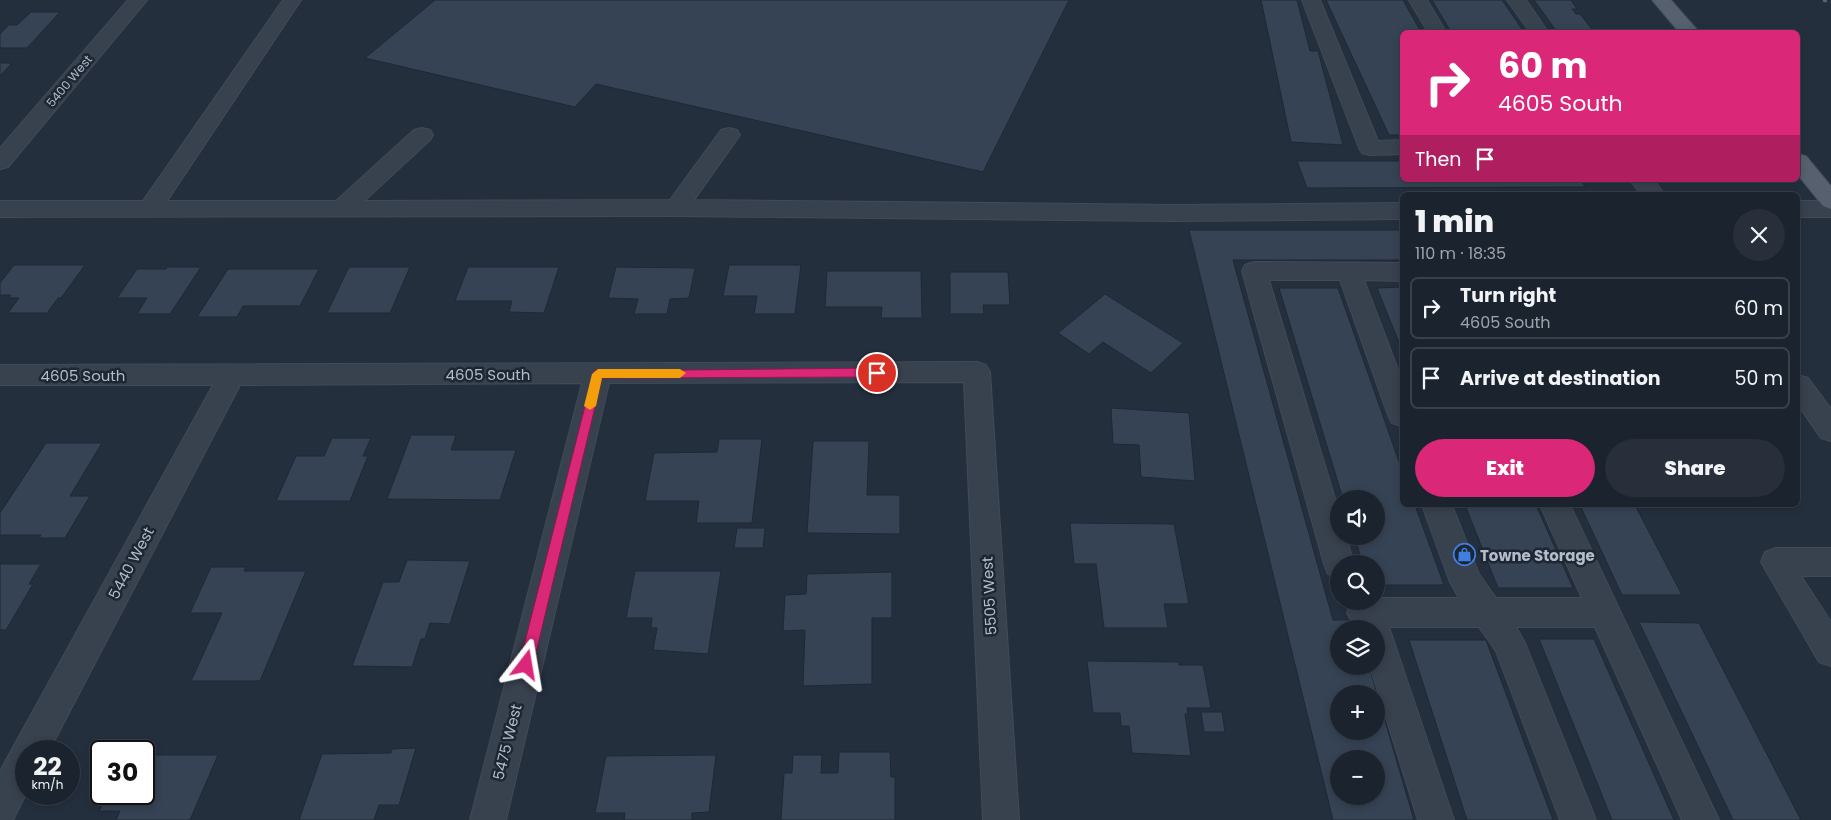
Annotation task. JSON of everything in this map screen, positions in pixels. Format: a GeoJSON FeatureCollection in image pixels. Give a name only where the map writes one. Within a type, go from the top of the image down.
{"type":"FeatureCollection","features":[{"type":"Feature","properties":{"kind":"main road"},"geometry":{"type":"LineString","coordinates":[[1661,0],[1687,30]]}},
{"type":"Feature","properties":{"kind":"main road"},"geometry":{"type":"LineString","coordinates":[[1800,163],[1831,201]]}},
{"type":"Feature","properties":{"kind":"street","name":"5400 West"},"geometry":{"type":"LineString","coordinates":[[0,162],[138,0]]}},
{"type":"Feature","properties":{"kind":"street"},"geometry":{"type":"LineString","coordinates":[[150,208],[292,0]]}},
{"type":"Feature","properties":{"kind":"street"},"geometry":{"type":"LineString","coordinates":[[1310,0],[1334,53],[1370,148],[1400,148]]}},
{"type":"Feature","properties":{"kind":"street"},"geometry":{"type":"LineString","coordinates":[[1418,0],[1436,30]]}},
{"type":"Feature","properties":{"kind":"street"},"geometry":{"type":"LineString","coordinates":[[1516,0],[1538,30]]}},
{"type":"Feature","properties":{"kind":"street"},"geometry":{"type":"LineString","coordinates":[[341,209],[422,135]]}},
{"type":"Feature","properties":{"kind":"street"},"geometry":{"type":"LineString","coordinates":[[677,208],[729,135]]}},
{"type":"Feature","properties":{"kind":"street"},"geometry":{"type":"LineString","coordinates":[[1643,182],[1651,192]]}},
{"type":"Feature","properties":{"kind":"street"},"geometry":{"type":"LineString","coordinates":[[0,209],[677,208],[1174,213],[1400,211]]}},
{"type":"Feature","properties":{"kind":"street"},"geometry":{"type":"LineString","coordinates":[[1800,209],[1831,209]]}},
{"type":"Feature","properties":{"kind":"street"},"geometry":{"type":"LineString","coordinates":[[1336,555],[1254,271],[1400,272]]}},
{"type":"Feature","properties":{"kind":"street"},"geometry":{"type":"LineString","coordinates":[[1349,272],[1400,410]]}},
{"type":"Feature","properties":{"kind":"street","name":"4605 South"},"geometry":{"type":"LineString","coordinates":[[0,375],[977,372]]}},
{"type":"Feature","properties":{"kind":"street","name":"5505 West"},"geometry":{"type":"LineString","coordinates":[[977,372],[1000,820]]}},
{"type":"Feature","properties":{"kind":"street","name":"5440 West"},"geometry":{"type":"LineString","coordinates":[[36,740],[232,374]]}},
{"type":"Feature","properties":{"kind":"street","name":"5475 West"},"geometry":{"type":"LineString","coordinates":[[488,820],[598,374]]}},
{"type":"Feature","properties":{"kind":"street"},"geometry":{"type":"LineString","coordinates":[[1800,388],[1831,430]]}},
{"type":"Feature","properties":{"kind":"street"},"geometry":{"type":"LineString","coordinates":[[1438,507],[1466,582],[1509,643],[1578,820]]}},
{"type":"Feature","properties":{"kind":"street"},"geometry":{"type":"LineString","coordinates":[[1556,507],[1701,820]]}},
{"type":"Feature","properties":{"kind":"street"},"geometry":{"type":"LineString","coordinates":[[1831,562],[1776,562],[1831,651]]}},
{"type":"Feature","properties":{"kind":"street"},"geometry":{"type":"LineString","coordinates":[[1436,820],[1367,619],[1487,613],[1605,612]]}},
{"type":"Feature","properties":{"kind":"street"},"geometry":{"type":"LineString","coordinates":[[0,807],[15,779]]}},
{"type":"Feature","properties":{"kind":"building"},"geometry":{"type":"Polygon","coordinates":[[[435,0],[1069,0],[983,172],[596,84],[575,107],[365,58],[435,0]]]}},
{"type":"Feature","properties":{"kind":"building"},"geometry":{"type":"Polygon","coordinates":[[[1261,0],[1297,0],[1310,51],[1318,51],[1343,145],[1291,142],[1261,0]]]}},
{"type":"Feature","properties":{"kind":"building"},"geometry":{"type":"Polygon","coordinates":[[[1326,0],[1403,0],[1420,30],[1400,30],[1400,135],[1389,135],[1326,0]]]}},
{"type":"Feature","properties":{"kind":"building"},"geometry":{"type":"Polygon","coordinates":[[[1432,0],[1502,0],[1523,30],[1450,30],[1432,0]]]}},
{"type":"Feature","properties":{"kind":"building"},"geometry":{"type":"Polygon","coordinates":[[[1534,0],[1571,0],[1577,9],[1572,9],[1576,14],[1580,14],[1592,30],[1556,30],[1534,0]]]}},
{"type":"Feature","properties":{"kind":"building"},"geometry":{"type":"Polygon","coordinates":[[[31,12],[60,12],[27,48],[0,48],[0,34],[9,25],[17,25],[31,12]]]}},
{"type":"Feature","properties":{"kind":"building"},"geometry":{"type":"Polygon","coordinates":[[[0,63],[12,63],[0,76],[0,63]]]}},
{"type":"Feature","properties":{"kind":"building"},"geometry":{"type":"Polygon","coordinates":[[[1297,161],[1400,161],[1400,182],[1582,182],[1585,187],[1307,188],[1297,161]]]}},
{"type":"Feature","properties":{"kind":"building"},"geometry":{"type":"Polygon","coordinates":[[[1189,230],[1400,230],[1400,260],[1233,260],[1333,620],[1330,620],[1330,675],[1372,675],[1375,685],[1330,685],[1330,740],[1385,740],[1385,721],[1414,820],[1333,820],[1189,230]]]}},
{"type":"Feature","properties":{"kind":"building"},"geometry":{"type":"Polygon","coordinates":[[[14,265],[85,265],[61,298],[58,298],[47,313],[8,313],[19,298],[9,298],[11,295],[0,295],[0,283],[14,265]]]}},
{"type":"Feature","properties":{"kind":"building"},"geometry":{"type":"Polygon","coordinates":[[[729,265],[801,265],[795,314],[754,314],[757,296],[723,296],[729,265]]]}},
{"type":"Feature","properties":{"kind":"building"},"geometry":{"type":"Polygon","coordinates":[[[167,267],[201,267],[170,314],[137,314],[147,298],[117,298],[137,269],[166,269],[167,267]]]}},
{"type":"Feature","properties":{"kind":"building"},"geometry":{"type":"Polygon","coordinates":[[[349,267],[410,267],[390,313],[327,313],[349,267]]]}},
{"type":"Feature","properties":{"kind":"building"},"geometry":{"type":"Polygon","coordinates":[[[468,267],[559,267],[544,313],[509,312],[512,301],[455,301],[468,267]]]}},
{"type":"Feature","properties":{"kind":"building"},"geometry":{"type":"Polygon","coordinates":[[[616,267],[695,268],[689,298],[670,299],[667,314],[634,314],[638,299],[608,298],[616,267]]]}},
{"type":"Feature","properties":{"kind":"building"},"geometry":{"type":"Polygon","coordinates":[[[228,269],[319,269],[300,306],[243,306],[237,317],[197,317],[228,269]]]}},
{"type":"Feature","properties":{"kind":"building"},"geometry":{"type":"Polygon","coordinates":[[[827,271],[921,271],[922,318],[881,318],[882,307],[825,307],[827,271]]]}},
{"type":"Feature","properties":{"kind":"building"},"geometry":{"type":"Polygon","coordinates":[[[950,272],[1008,272],[1010,305],[983,305],[984,314],[950,314],[950,272]]]}},
{"type":"Feature","properties":{"kind":"building"},"geometry":{"type":"Polygon","coordinates":[[[1400,287],[1400,345],[1377,288],[1400,287]]]}},
{"type":"Feature","properties":{"kind":"building"},"geometry":{"type":"Polygon","coordinates":[[[1279,288],[1338,288],[1400,464],[1400,507],[1416,507],[1444,585],[1385,585],[1385,555],[1360,555],[1357,545],[1385,545],[1385,490],[1340,490],[1279,288]]]}},
{"type":"Feature","properties":{"kind":"building"},"geometry":{"type":"Polygon","coordinates":[[[1105,294],[1183,343],[1151,373],[1103,342],[1089,354],[1058,333],[1105,294]]]}},
{"type":"Feature","properties":{"kind":"building"},"geometry":{"type":"Polygon","coordinates":[[[1111,408],[1189,413],[1195,481],[1141,477],[1139,445],[1113,444],[1111,408]]]}},
{"type":"Feature","properties":{"kind":"building"},"geometry":{"type":"Polygon","coordinates":[[[411,435],[456,435],[451,450],[516,450],[500,500],[387,499],[411,435]]]}},
{"type":"Feature","properties":{"kind":"building"},"geometry":{"type":"Polygon","coordinates":[[[332,438],[371,438],[363,456],[368,456],[350,501],[276,501],[296,456],[324,456],[332,438]]]}},
{"type":"Feature","properties":{"kind":"building"},"geometry":{"type":"Polygon","coordinates":[[[719,439],[762,439],[752,523],[696,523],[699,501],[645,501],[654,453],[717,452],[719,439]]]}},
{"type":"Feature","properties":{"kind":"building"},"geometry":{"type":"Polygon","coordinates":[[[813,441],[869,441],[867,495],[900,495],[900,534],[807,533],[813,441]]]}},
{"type":"Feature","properties":{"kind":"building"},"geometry":{"type":"Polygon","coordinates":[[[46,443],[102,443],[70,496],[90,496],[65,538],[39,538],[41,535],[0,535],[0,513],[46,443]]]}},
{"type":"Feature","properties":{"kind":"building"},"geometry":{"type":"Polygon","coordinates":[[[1466,507],[1537,507],[1573,588],[1498,588],[1466,507]]]}},
{"type":"Feature","properties":{"kind":"building"},"geometry":{"type":"Polygon","coordinates":[[[1581,507],[1636,507],[1682,595],[1622,595],[1581,507]]]}},
{"type":"Feature","properties":{"kind":"building"},"geometry":{"type":"Polygon","coordinates":[[[1070,523],[1174,524],[1189,604],[1164,604],[1168,628],[1104,628],[1096,564],[1074,564],[1070,523]]]}},
{"type":"Feature","properties":{"kind":"building"},"geometry":{"type":"Polygon","coordinates":[[[737,528],[765,528],[763,548],[734,548],[737,528]]]}},
{"type":"Feature","properties":{"kind":"building"},"geometry":{"type":"Polygon","coordinates":[[[407,560],[470,561],[450,624],[430,623],[425,639],[421,639],[412,667],[352,666],[383,582],[399,582],[407,560]]]}},
{"type":"Feature","properties":{"kind":"building"},"geometry":{"type":"Polygon","coordinates":[[[0,564],[41,564],[29,584],[33,584],[6,630],[0,630],[0,564]]]}},
{"type":"Feature","properties":{"kind":"building"},"geometry":{"type":"Polygon","coordinates":[[[211,567],[246,567],[244,571],[306,571],[260,681],[191,681],[222,613],[190,613],[211,567]]]}},
{"type":"Feature","properties":{"kind":"building"},"geometry":{"type":"Polygon","coordinates":[[[635,571],[721,571],[708,654],[653,650],[657,628],[651,628],[652,618],[626,618],[635,571]]]}},
{"type":"Feature","properties":{"kind":"building"},"geometry":{"type":"Polygon","coordinates":[[[892,572],[892,618],[872,618],[872,684],[803,686],[805,630],[783,631],[785,595],[806,594],[807,574],[892,572]]]}},
{"type":"Feature","properties":{"kind":"building"},"geometry":{"type":"Polygon","coordinates":[[[1639,622],[1699,623],[1801,820],[1733,820],[1639,622]]]}},
{"type":"Feature","properties":{"kind":"building"},"geometry":{"type":"Polygon","coordinates":[[[1539,639],[1594,639],[1674,820],[1612,820],[1539,639]]]}},
{"type":"Feature","properties":{"kind":"building"},"geometry":{"type":"Polygon","coordinates":[[[1409,640],[1486,640],[1553,820],[1467,820],[1409,640]]]}},
{"type":"Feature","properties":{"kind":"building"},"geometry":{"type":"Polygon","coordinates":[[[1087,661],[1179,662],[1179,665],[1203,665],[1211,708],[1187,708],[1188,714],[1185,714],[1191,756],[1132,753],[1129,726],[1121,726],[1120,713],[1093,713],[1087,661]]]}},
{"type":"Feature","properties":{"kind":"building"},"geometry":{"type":"Polygon","coordinates":[[[1201,712],[1222,712],[1225,732],[1204,732],[1201,712]]]}},
{"type":"Feature","properties":{"kind":"building"},"geometry":{"type":"Polygon","coordinates":[[[416,748],[399,805],[379,805],[374,820],[299,820],[322,754],[391,753],[392,749],[416,748]]]}},
{"type":"Feature","properties":{"kind":"building"},"geometry":{"type":"Polygon","coordinates":[[[839,752],[890,752],[891,777],[895,777],[895,820],[781,820],[784,773],[792,773],[793,755],[822,755],[821,773],[838,773],[839,752]]]}},
{"type":"Feature","properties":{"kind":"building"},"geometry":{"type":"Polygon","coordinates":[[[155,755],[218,755],[190,820],[116,820],[120,811],[99,811],[102,805],[155,805],[155,755]]]}},
{"type":"Feature","properties":{"kind":"building"},"geometry":{"type":"Polygon","coordinates":[[[716,755],[709,812],[692,813],[692,820],[624,820],[625,813],[595,813],[606,756],[716,755]]]}},
{"type":"Feature","properties":{"kind":"railway"},"geometry":{"type":"LineString","coordinates":[[1823,0],[1831,2]]}},
{"type":"Feature","properties":{"kind":"slow traffic"},"geometry":{"type":"LineString","coordinates":[[590,406],[598,374],[680,373]]}},
{"type":"Feature","properties":{"kind":"place","name":"Towne Storage"},"geometry":{"type":"Point","coordinates":[1464,555]}},
{"type":"Feature","properties":{"kind":"route"},"geometry":{"type":"LineString","coordinates":[[526,665],[598,374],[877,373]]}}]}
